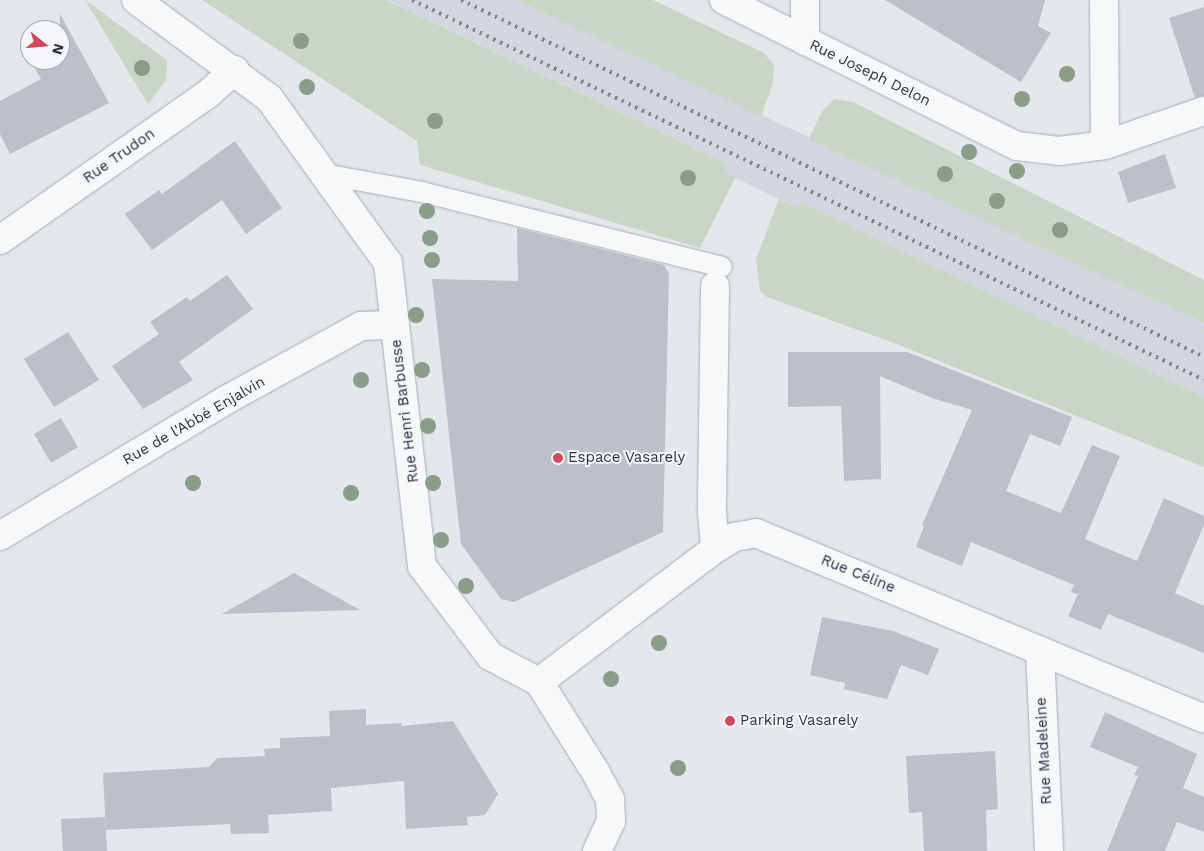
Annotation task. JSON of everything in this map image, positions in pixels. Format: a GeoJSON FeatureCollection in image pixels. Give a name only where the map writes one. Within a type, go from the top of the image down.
{"type":"FeatureCollection","features":[{"type":"Feature","properties":{"kind":"street","name":"Rue Henri Barbusse"},"geometry":{"type":"LineString","coordinates":[[136,0],[235,70],[269,98],[388,263],[422,566],[490,656],[539,682]]}},
{"type":"Feature","properties":{"kind":"street","name":"Rue Joseph Delon"},"geometry":{"type":"LineString","coordinates":[[724,0],[1017,146],[1059,151],[1105,146],[1204,111]]}},
{"type":"Feature","properties":{"kind":"street"},"geometry":{"type":"LineString","coordinates":[[805,0],[805,41]]}},
{"type":"Feature","properties":{"kind":"street"},"geometry":{"type":"LineString","coordinates":[[1104,0],[1105,146]]}},
{"type":"Feature","properties":{"kind":"street","name":"Rue Trudon"},"geometry":{"type":"LineString","coordinates":[[0,240],[208,94],[235,70]]}},
{"type":"Feature","properties":{"kind":"street"},"geometry":{"type":"LineString","coordinates":[[715,548],[712,512],[719,276]]}},
{"type":"Feature","properties":{"kind":"street","name":"Rue de l'Abbé Enjalvin"},"geometry":{"type":"LineString","coordinates":[[0,536],[226,400],[361,326],[395,325]]}},
{"type":"Feature","properties":{"kind":"street","name":"Rue Céline"},"geometry":{"type":"LineString","coordinates":[[539,682],[715,548],[734,537],[756,532],[1204,719]]}},
{"type":"Feature","properties":{"kind":"street","name":"Rue Madeleine"},"geometry":{"type":"LineString","coordinates":[[1040,651],[1049,851]]}},
{"type":"Feature","properties":{"kind":"street"},"geometry":{"type":"LineString","coordinates":[[539,682],[610,799],[612,821],[597,851]]}},
{"type":"Feature","properties":{"kind":"lane"},"geometry":{"type":"LineString","coordinates":[[323,174],[422,192],[719,276]]}},
{"type":"Feature","properties":{"kind":"shaded area"},"geometry":{"type":"Polygon","coordinates":[[[388,0],[517,0],[1204,323],[1204,397],[801,202],[798,208],[735,178],[723,172],[727,164],[388,0]]]}},
{"type":"Feature","properties":{"kind":"green space"},"geometry":{"type":"Polygon","coordinates":[[[85,0],[167,60],[166,80],[148,104],[85,0]]]}},
{"type":"Feature","properties":{"kind":"green space"},"geometry":{"type":"Polygon","coordinates":[[[202,0],[387,0],[727,164],[724,172],[735,178],[700,248],[420,165],[417,141],[202,0]]]}},
{"type":"Feature","properties":{"kind":"green space"},"geometry":{"type":"Polygon","coordinates":[[[517,0],[653,0],[764,53],[774,65],[773,83],[761,116],[517,0]]]}},
{"type":"Feature","properties":{"kind":"green space"},"geometry":{"type":"Polygon","coordinates":[[[834,99],[853,102],[1204,280],[1204,323],[809,139],[822,111],[834,99]]]}},
{"type":"Feature","properties":{"kind":"green space"},"geometry":{"type":"Polygon","coordinates":[[[779,199],[798,208],[801,202],[1204,397],[1204,467],[894,343],[767,297],[760,291],[756,259],[779,199]]]}},
{"type":"Feature","properties":{"kind":"building"},"geometry":{"type":"Polygon","coordinates":[[[885,0],[1045,0],[1038,26],[1051,33],[1021,82],[885,0]]]}},
{"type":"Feature","properties":{"kind":"building"},"geometry":{"type":"Polygon","coordinates":[[[1204,7],[1204,96],[1195,98],[1169,18],[1204,7]]]}},
{"type":"Feature","properties":{"kind":"building"},"geometry":{"type":"Polygon","coordinates":[[[70,32],[109,103],[10,154],[0,134],[0,101],[41,79],[36,70],[70,70],[70,32]]]}},
{"type":"Feature","properties":{"kind":"building"},"geometry":{"type":"Polygon","coordinates":[[[235,141],[282,208],[246,234],[222,200],[152,250],[125,214],[159,190],[162,194],[235,141]]]}},
{"type":"Feature","properties":{"kind":"building"},"geometry":{"type":"Polygon","coordinates":[[[1165,154],[1176,188],[1128,203],[1118,172],[1165,154]]]}},
{"type":"Feature","properties":{"kind":"building","name":"Espace Vasarely"},"geometry":{"type":"Polygon","coordinates":[[[517,228],[664,265],[669,274],[663,532],[514,602],[501,599],[461,544],[432,279],[518,281],[517,228]]]}},
{"type":"Feature","properties":{"kind":"building"},"geometry":{"type":"Polygon","coordinates":[[[227,275],[253,309],[179,362],[193,380],[143,409],[112,366],[159,334],[150,322],[187,297],[190,301],[227,275]]]}},
{"type":"Feature","properties":{"kind":"building"},"geometry":{"type":"Polygon","coordinates":[[[68,332],[99,380],[54,407],[24,359],[68,332]]]}},
{"type":"Feature","properties":{"kind":"building"},"geometry":{"type":"Polygon","coordinates":[[[788,352],[907,352],[1072,417],[1060,446],[1030,434],[1006,491],[1061,513],[1092,445],[1120,456],[1085,539],[1137,561],[1164,498],[1204,516],[1204,525],[1175,593],[1204,606],[1204,653],[1108,614],[1101,630],[1068,616],[1078,594],[1071,592],[1074,585],[971,542],[962,566],[916,547],[924,526],[922,525],[972,410],[932,398],[880,376],[881,479],[844,481],[841,406],[788,407],[788,352]]]}},
{"type":"Feature","properties":{"kind":"building"},"geometry":{"type":"Polygon","coordinates":[[[61,418],[78,447],[51,463],[34,434],[61,418]]]}},
{"type":"Feature","properties":{"kind":"building"},"geometry":{"type":"Polygon","coordinates":[[[294,573],[360,610],[222,614],[294,573]]]}},
{"type":"Feature","properties":{"kind":"building"},"geometry":{"type":"Polygon","coordinates":[[[822,617],[893,631],[939,649],[928,675],[901,665],[887,699],[844,689],[845,683],[810,675],[822,617]]]}},
{"type":"Feature","properties":{"kind":"building"},"geometry":{"type":"Polygon","coordinates":[[[366,709],[366,725],[401,723],[402,726],[453,721],[498,794],[485,815],[467,817],[468,825],[406,829],[404,781],[331,788],[332,811],[268,815],[269,833],[231,834],[230,824],[106,830],[103,773],[209,767],[217,758],[265,756],[264,749],[280,748],[280,738],[330,736],[329,711],[366,709]]]}},
{"type":"Feature","properties":{"kind":"building"},"geometry":{"type":"Polygon","coordinates":[[[1105,712],[1197,754],[1183,788],[1204,797],[1204,832],[1177,822],[1165,851],[1107,851],[1138,776],[1134,775],[1138,767],[1090,747],[1105,712]]]}},
{"type":"Feature","properties":{"kind":"building"},"geometry":{"type":"Polygon","coordinates":[[[995,751],[998,809],[986,810],[987,851],[924,851],[922,812],[909,813],[906,756],[995,751]]]}},
{"type":"Feature","properties":{"kind":"building"},"geometry":{"type":"Polygon","coordinates":[[[105,817],[107,851],[63,851],[61,819],[105,817]]]}},
{"type":"Feature","properties":{"kind":"railway"},"geometry":{"type":"LineString","coordinates":[[412,0],[1204,380]]}},
{"type":"Feature","properties":{"kind":"railway"},"geometry":{"type":"LineString","coordinates":[[461,0],[1204,357]]}},
{"type":"Feature","properties":{"kind":"place","name":"Espace Vasarely"},"geometry":{"type":"Point","coordinates":[558,458]}},
{"type":"Feature","properties":{"kind":"place","name":"Parking Vasarely"},"geometry":{"type":"Point","coordinates":[730,721]}}]}
